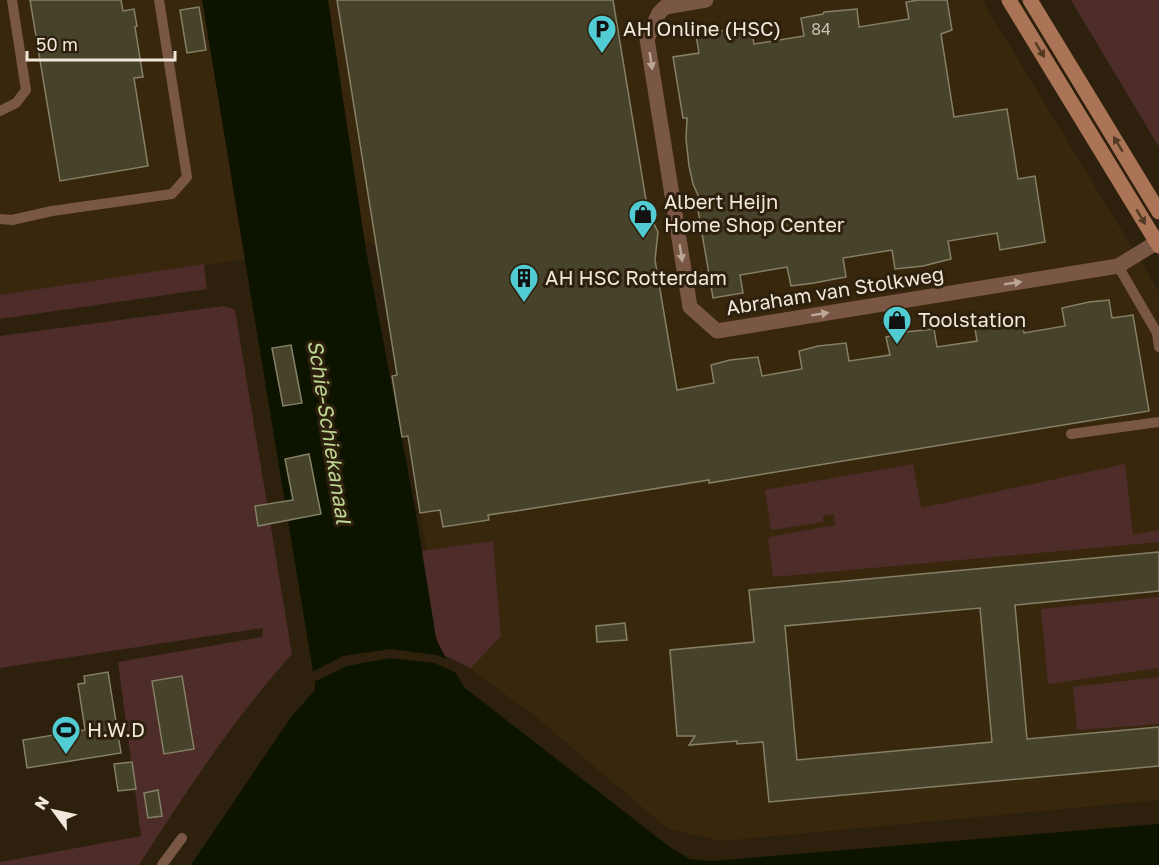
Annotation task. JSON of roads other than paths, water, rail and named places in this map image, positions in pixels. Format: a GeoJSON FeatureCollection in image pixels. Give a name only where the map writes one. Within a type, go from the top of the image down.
{"type":"FeatureCollection","features":[{"type":"Feature","properties":{"kind":"street","name":"Abraham van Stolkweg"},"geometry":{"type":"LineString","coordinates":[[706,0],[665,7],[659,13],[647,39],[690,307],[717,331],[1118,266],[1158,243],[1009,0]]}},
{"type":"Feature","properties":{"kind":"street"},"geometry":{"type":"LineString","coordinates":[[1030,0],[1159,212]]}},
{"type":"Feature","properties":{"kind":"lane"},"geometry":{"type":"LineString","coordinates":[[0,111],[16,103],[26,90],[12,0]]}},
{"type":"Feature","properties":{"kind":"lane"},"geometry":{"type":"LineString","coordinates":[[0,219],[12,220],[52,211],[172,194],[183,184],[187,177],[159,0]]}},
{"type":"Feature","properties":{"kind":"lane"},"geometry":{"type":"LineString","coordinates":[[1118,266],[1157,333],[1159,346]]}},
{"type":"Feature","properties":{"kind":"lane"},"geometry":{"type":"LineString","coordinates":[[1071,434],[1159,422]]}},
{"type":"Feature","properties":{"kind":"lane"},"geometry":{"type":"LineString","coordinates":[[162,865],[182,838]]}},
{"type":"Feature","properties":{"kind":"water","name":"Schie-Schiekanaal"},"geometry":{"type":"Polygon","coordinates":[[[202,0],[328,0],[366,250],[415,508],[436,638],[465,688],[671,848],[690,859],[712,861],[1159,824],[1159,865],[191,865],[291,717],[315,690],[202,0]]]}},
{"type":"Feature","properties":{"kind":"place","name":"AH Online (HSC)"},"geometry":{"type":"Point","coordinates":[602,54]}},
{"type":"Feature","properties":{"kind":"place","name":"Albert Heijn Home Shop Center"},"geometry":{"type":"Point","coordinates":[643,240]}},
{"type":"Feature","properties":{"kind":"place","name":"AH HSC Rotterdam"},"geometry":{"type":"Point","coordinates":[524,304]}},
{"type":"Feature","properties":{"kind":"place","name":"Toolstation"},"geometry":{"type":"Point","coordinates":[897,346]}},
{"type":"Feature","properties":{"kind":"place","name":"H.W.D"},"geometry":{"type":"Point","coordinates":[66,756]}}]}
